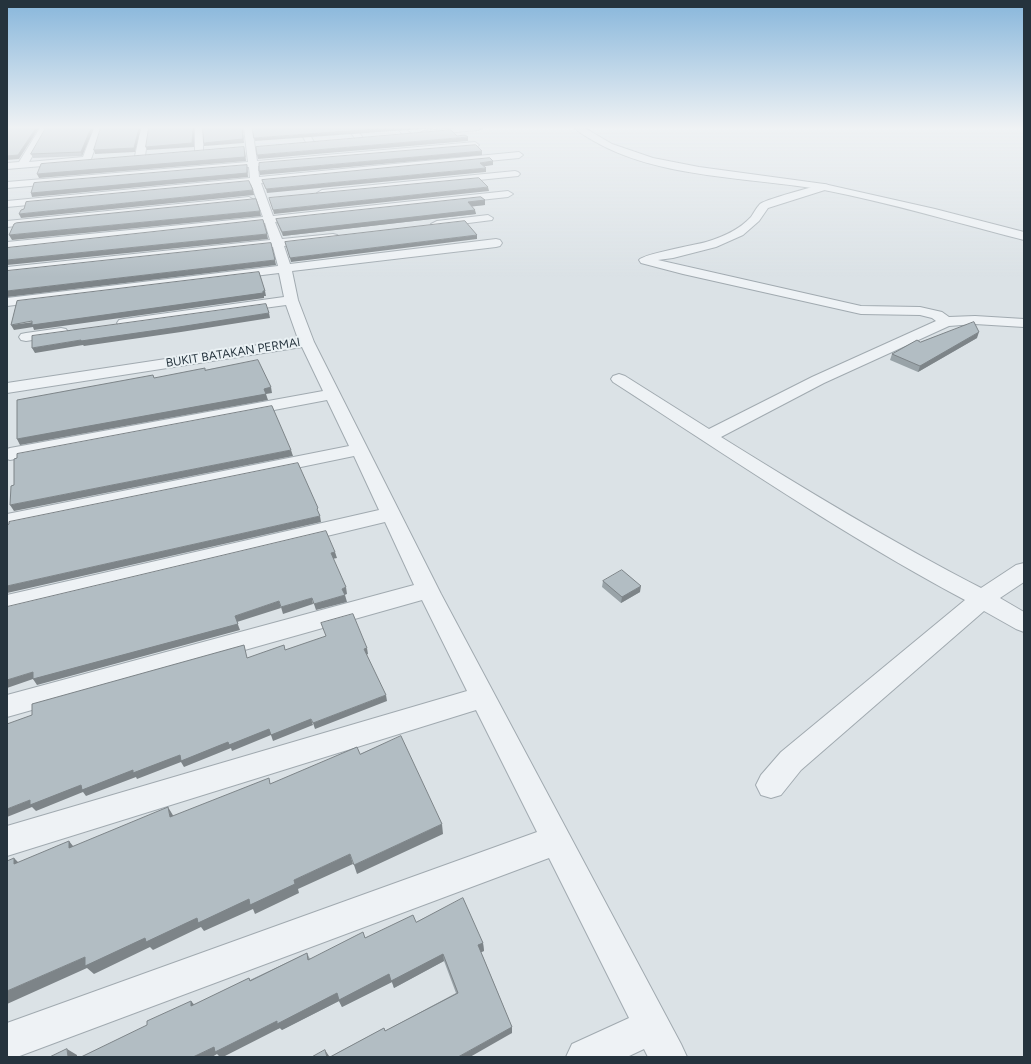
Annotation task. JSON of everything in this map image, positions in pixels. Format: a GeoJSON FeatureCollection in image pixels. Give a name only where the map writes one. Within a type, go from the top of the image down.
{"type":"FeatureCollection","features":[{"type":"Feature","properties":{"kind":"street"},"geometry":{"type":"LineString","coordinates":[[7,186],[96,178]]}},
{"type":"Feature","properties":{"kind":"street"},"geometry":{"type":"LineString","coordinates":[[7,204],[280,178]]}},
{"type":"Feature","properties":{"kind":"street"},"geometry":{"type":"LineString","coordinates":[[310,194],[478,178]]}},
{"type":"Feature","properties":{"kind":"street"},"geometry":{"type":"LineString","coordinates":[[756,178],[824,187],[936,212],[1024,236]]}},
{"type":"Feature","properties":{"kind":"street","name":"BUKIT BATAKAN PERMAI"},"geometry":{"type":"LineString","coordinates":[[7,388],[306,342],[292,300],[286,268],[269,218],[267,198],[255,180]]}},
{"type":"Feature","properties":{"kind":"street"},"geometry":{"type":"LineString","coordinates":[[824,187],[764,206],[755,219],[739,233],[712,244],[674,254],[652,257],[645,260],[861,310],[920,312],[937,315],[946,322]]}},
{"type":"Feature","properties":{"kind":"street"},"geometry":{"type":"LineString","coordinates":[[7,246],[508,194]]}},
{"type":"Feature","properties":{"kind":"street"},"geometry":{"type":"LineString","coordinates":[[7,224],[267,198]]}},
{"type":"Feature","properties":{"kind":"street"},"geometry":{"type":"LineString","coordinates":[[425,226],[488,218]]}},
{"type":"Feature","properties":{"kind":"street"},"geometry":{"type":"LineString","coordinates":[[7,271],[346,235]]}},
{"type":"Feature","properties":{"kind":"street"},"geometry":{"type":"LineString","coordinates":[[7,302],[496,243]]}},
{"type":"Feature","properties":{"kind":"street"},"geometry":{"type":"LineString","coordinates":[[112,325],[292,300]]}},
{"type":"Feature","properties":{"kind":"street"},"geometry":{"type":"LineString","coordinates":[[709,436],[818,380],[946,322],[975,320],[1024,323]]}},
{"type":"Feature","properties":{"kind":"street"},"geometry":{"type":"LineString","coordinates":[[26,337],[73,331]]}},
{"type":"Feature","properties":{"kind":"street"},"geometry":{"type":"LineString","coordinates":[[306,342],[392,514],[428,590],[558,840],[668,1057]]}},
{"type":"Feature","properties":{"kind":"street"},"geometry":{"type":"LineString","coordinates":[[619,379],[814,504],[911,562],[1024,623]]}},
{"type":"Feature","properties":{"kind":"street"},"geometry":{"type":"LineString","coordinates":[[10,454],[332,394]]}},
{"type":"Feature","properties":{"kind":"street"},"geometry":{"type":"LineString","coordinates":[[7,521],[360,449]]}},
{"type":"Feature","properties":{"kind":"street"},"geometry":{"type":"LineString","coordinates":[[7,604],[392,514]]}},
{"type":"Feature","properties":{"kind":"street"},"geometry":{"type":"LineString","coordinates":[[771,785],[790,761],[982,599],[1024,571]]}},
{"type":"Feature","properties":{"kind":"street"},"geometry":{"type":"LineString","coordinates":[[7,706],[428,590]]}},
{"type":"Feature","properties":{"kind":"street"},"geometry":{"type":"LineString","coordinates":[[7,841],[483,697]]}},
{"type":"Feature","properties":{"kind":"street"},"geometry":{"type":"LineString","coordinates":[[7,1042],[558,840]]}},
{"type":"Feature","properties":{"kind":"street"},"geometry":{"type":"LineString","coordinates":[[585,1057],[652,1026]]}},
{"type":"Feature","properties":{"kind":"building"},"geometry":{"type":"Polygon","coordinates":[[[97,178],[197,178],[31,193],[34,183],[97,178]]]}},
{"type":"Feature","properties":{"kind":"building"},"geometry":{"type":"Polygon","coordinates":[[[286,178],[385,178],[266,189],[262,180],[286,178]]]}},
{"type":"Feature","properties":{"kind":"building"},"geometry":{"type":"Polygon","coordinates":[[[479,178],[488,187],[273,210],[269,198],[479,178]]]}},
{"type":"Feature","properties":{"kind":"building"},"geometry":{"type":"Polygon","coordinates":[[[249,181],[253,190],[19,214],[21,210],[24,209],[26,202],[249,181]]]}},
{"type":"Feature","properties":{"kind":"building"},"geometry":{"type":"Polygon","coordinates":[[[481,197],[485,200],[468,202],[475,210],[282,232],[276,219],[481,197]]]}},
{"type":"Feature","properties":{"kind":"building"},"geometry":{"type":"Polygon","coordinates":[[[256,199],[260,211],[9,235],[14,224],[16,223],[256,199]]]}},
{"type":"Feature","properties":{"kind":"building"},"geometry":{"type":"Polygon","coordinates":[[[263,220],[267,234],[7,260],[7,248],[263,220]]]}},
{"type":"Feature","properties":{"kind":"building"},"geometry":{"type":"Polygon","coordinates":[[[465,221],[477,235],[290,258],[285,242],[465,221]]]}},
{"type":"Feature","properties":{"kind":"building"},"geometry":{"type":"Polygon","coordinates":[[[271,243],[275,260],[7,291],[7,271],[271,243]]]}},
{"type":"Feature","properties":{"kind":"building"},"geometry":{"type":"Polygon","coordinates":[[[259,272],[265,291],[263,291],[263,293],[32,325],[32,321],[11,325],[17,301],[259,272]]]}},
{"type":"Feature","properties":{"kind":"building"},"geometry":{"type":"Polygon","coordinates":[[[266,304],[269,313],[32,348],[32,336],[266,304]]]}},
{"type":"Feature","properties":{"kind":"building"},"geometry":{"type":"Polygon","coordinates":[[[974,322],[979,332],[920,366],[892,354],[917,340],[920,342],[974,322]]]}},
{"type":"Feature","properties":{"kind":"building"},"geometry":{"type":"Polygon","coordinates":[[[258,360],[271,387],[264,389],[266,394],[17,439],[17,400],[153,375],[154,378],[258,360]]]}},
{"type":"Feature","properties":{"kind":"building"},"geometry":{"type":"Polygon","coordinates":[[[272,406],[291,450],[10,505],[11,486],[14,485],[14,459],[17,458],[17,454],[272,406]]]}},
{"type":"Feature","properties":{"kind":"building"},"geometry":{"type":"Polygon","coordinates":[[[298,463],[318,508],[317,509],[320,516],[7,586],[7,525],[9,522],[298,463]]]}},
{"type":"Feature","properties":{"kind":"building"},"geometry":{"type":"Polygon","coordinates":[[[326,531],[335,552],[331,553],[346,587],[342,589],[345,595],[314,604],[312,598],[281,607],[279,601],[235,616],[238,624],[33,679],[33,672],[7,680],[7,607],[326,531]]]}},
{"type":"Feature","properties":{"kind":"building"},"geometry":{"type":"Polygon","coordinates":[[[622,570],[641,586],[622,597],[603,581],[622,570]]]}},
{"type":"Feature","properties":{"kind":"building"},"geometry":{"type":"Polygon","coordinates":[[[353,614],[367,648],[364,649],[386,695],[313,723],[311,719],[271,735],[269,729],[229,745],[228,742],[181,761],[180,755],[133,773],[133,770],[82,790],[81,785],[30,805],[30,800],[7,809],[7,724],[32,715],[32,704],[244,645],[247,658],[284,645],[285,650],[326,636],[321,623],[353,614]]]}},
{"type":"Feature","properties":{"kind":"building"},"geometry":{"type":"Polygon","coordinates":[[[401,736],[442,824],[354,865],[350,854],[294,880],[295,884],[250,905],[249,899],[198,923],[197,918],[146,942],[145,938],[85,966],[85,957],[7,991],[7,861],[14,858],[14,864],[69,841],[69,848],[168,807],[170,817],[269,778],[270,784],[357,747],[360,754],[401,736]]]}},
{"type":"Feature","properties":{"kind":"building"},"geometry":{"type":"Polygon","coordinates":[[[463,898],[483,943],[478,945],[512,1027],[458,1057],[330,1057],[384,1028],[385,1031],[458,993],[443,954],[391,981],[389,974],[339,1000],[337,993],[277,1024],[277,1021],[215,1052],[214,1047],[193,1057],[81,1057],[147,1025],[147,1021],[191,1001],[191,1006],[249,978],[250,981],[307,953],[308,960],[363,932],[365,938],[413,915],[416,922],[463,898]]]}},
{"type":"Feature","properties":{"kind":"building"},"geometry":{"type":"Polygon","coordinates":[[[67,1049],[68,1057],[50,1057],[67,1049]]]}},
{"type":"Feature","properties":{"kind":"building"},"geometry":{"type":"Polygon","coordinates":[[[325,1050],[327,1057],[312,1057],[325,1050]]]}}]}
